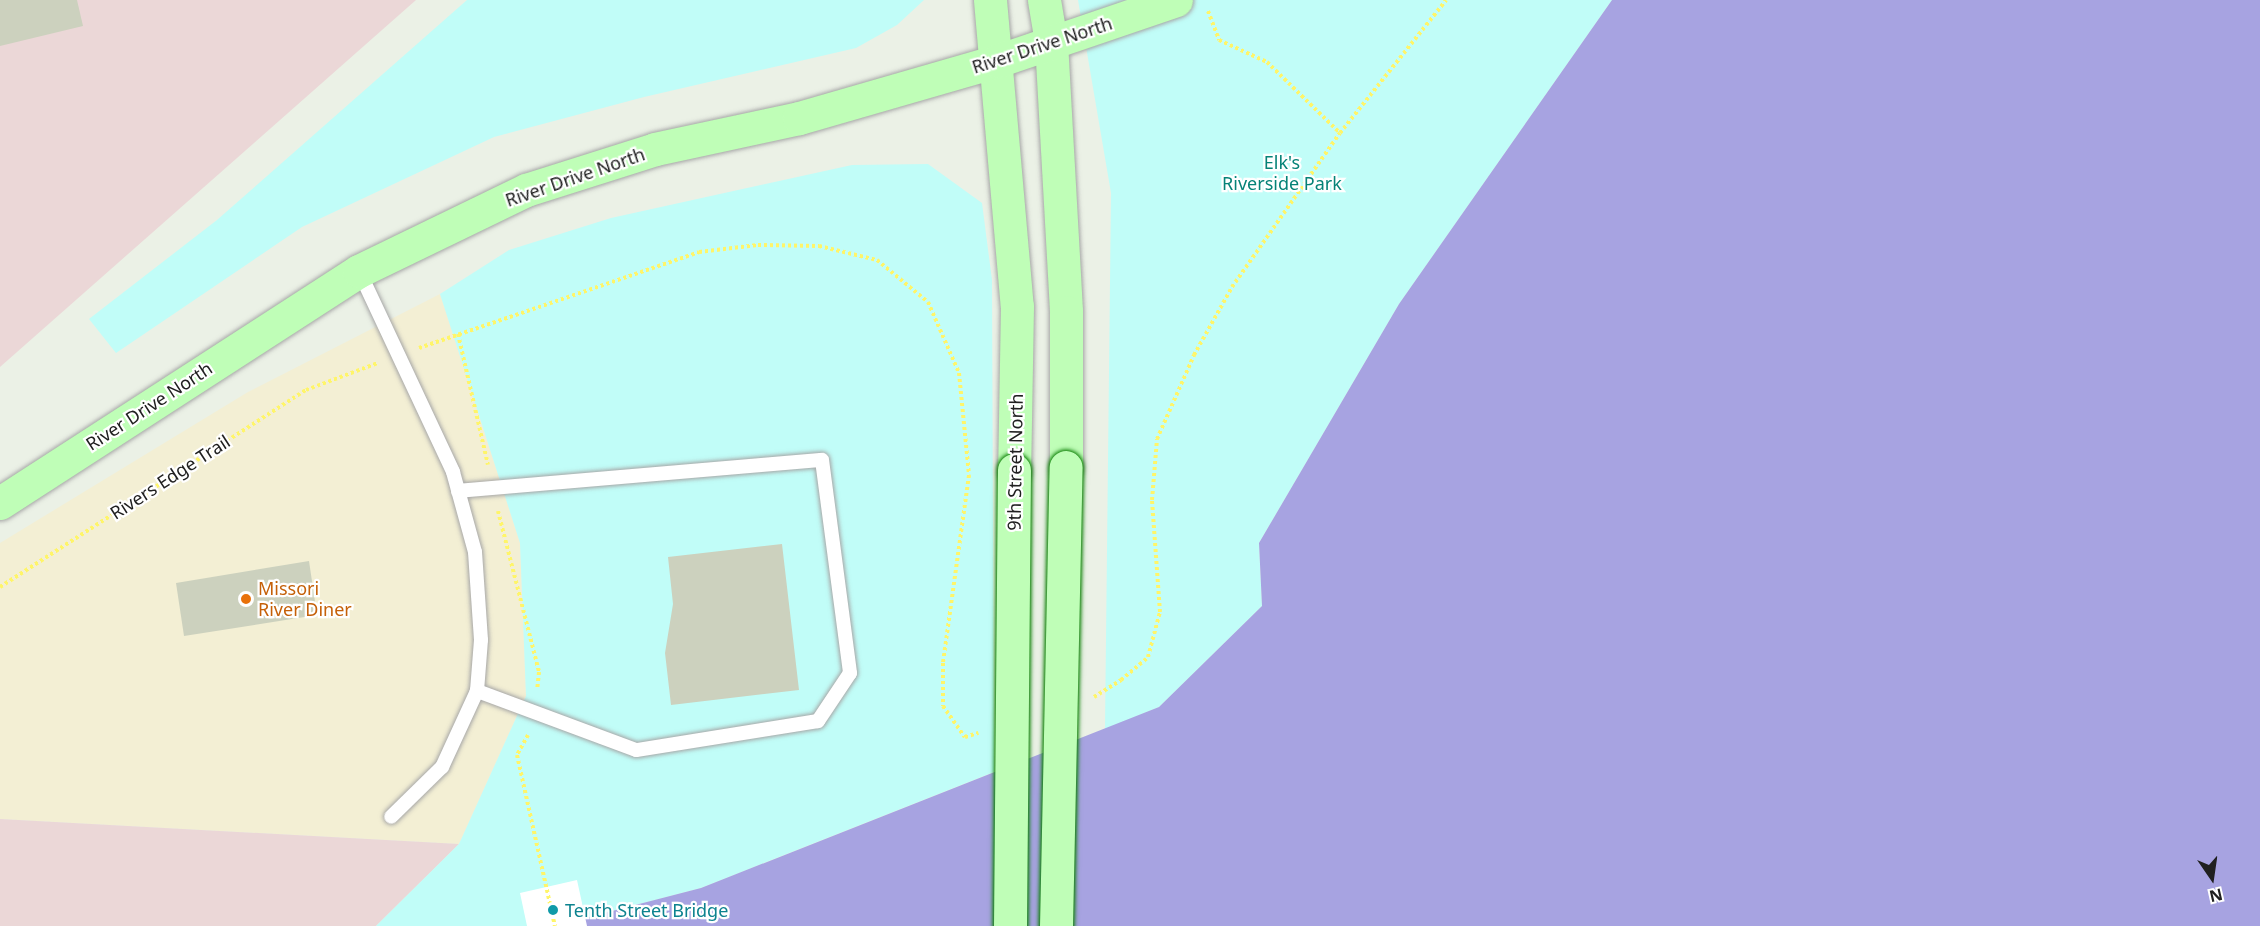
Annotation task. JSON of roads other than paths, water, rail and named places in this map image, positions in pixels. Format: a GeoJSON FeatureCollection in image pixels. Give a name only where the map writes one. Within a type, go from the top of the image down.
{"type":"FeatureCollection","features":[{"type":"Feature","properties":{"kind":"main road","name":"9th Street North"},"geometry":{"type":"LineString","coordinates":[[990,0],[1017,306],[1010,926]]}},
{"type":"Feature","properties":{"kind":"main road"},"geometry":{"type":"LineString","coordinates":[[1044,0],[1051,42],[1066,312],[1066,467],[1056,926]]}},
{"type":"Feature","properties":{"kind":"main road","name":"River Drive North"},"geometry":{"type":"LineString","coordinates":[[0,503],[358,271],[526,190],[655,149],[799,118],[997,61],[1051,42],[1191,3]]}},
{"type":"Feature","properties":{"kind":"lane"},"geometry":{"type":"LineString","coordinates":[[358,271],[453,472],[475,552],[482,640],[477,691],[442,767],[391,817]]}},
{"type":"Feature","properties":{"kind":"lane"},"geometry":{"type":"LineString","coordinates":[[458,491],[822,460],[850,673],[818,721],[636,750],[477,691]]}},
{"type":"Feature","properties":{"kind":"place","name":"Missori River Diner"},"geometry":{"type":"Point","coordinates":[246,599]}},
{"type":"Feature","properties":{"kind":"place","name":"Tenth Street Bridge"},"geometry":{"type":"Point","coordinates":[553,910]}},
{"type":"Feature","properties":{"kind":"park label","name":"Elk's Riverside Park"},"geometry":{"type":"Point","coordinates":[1282,174]}}]}
